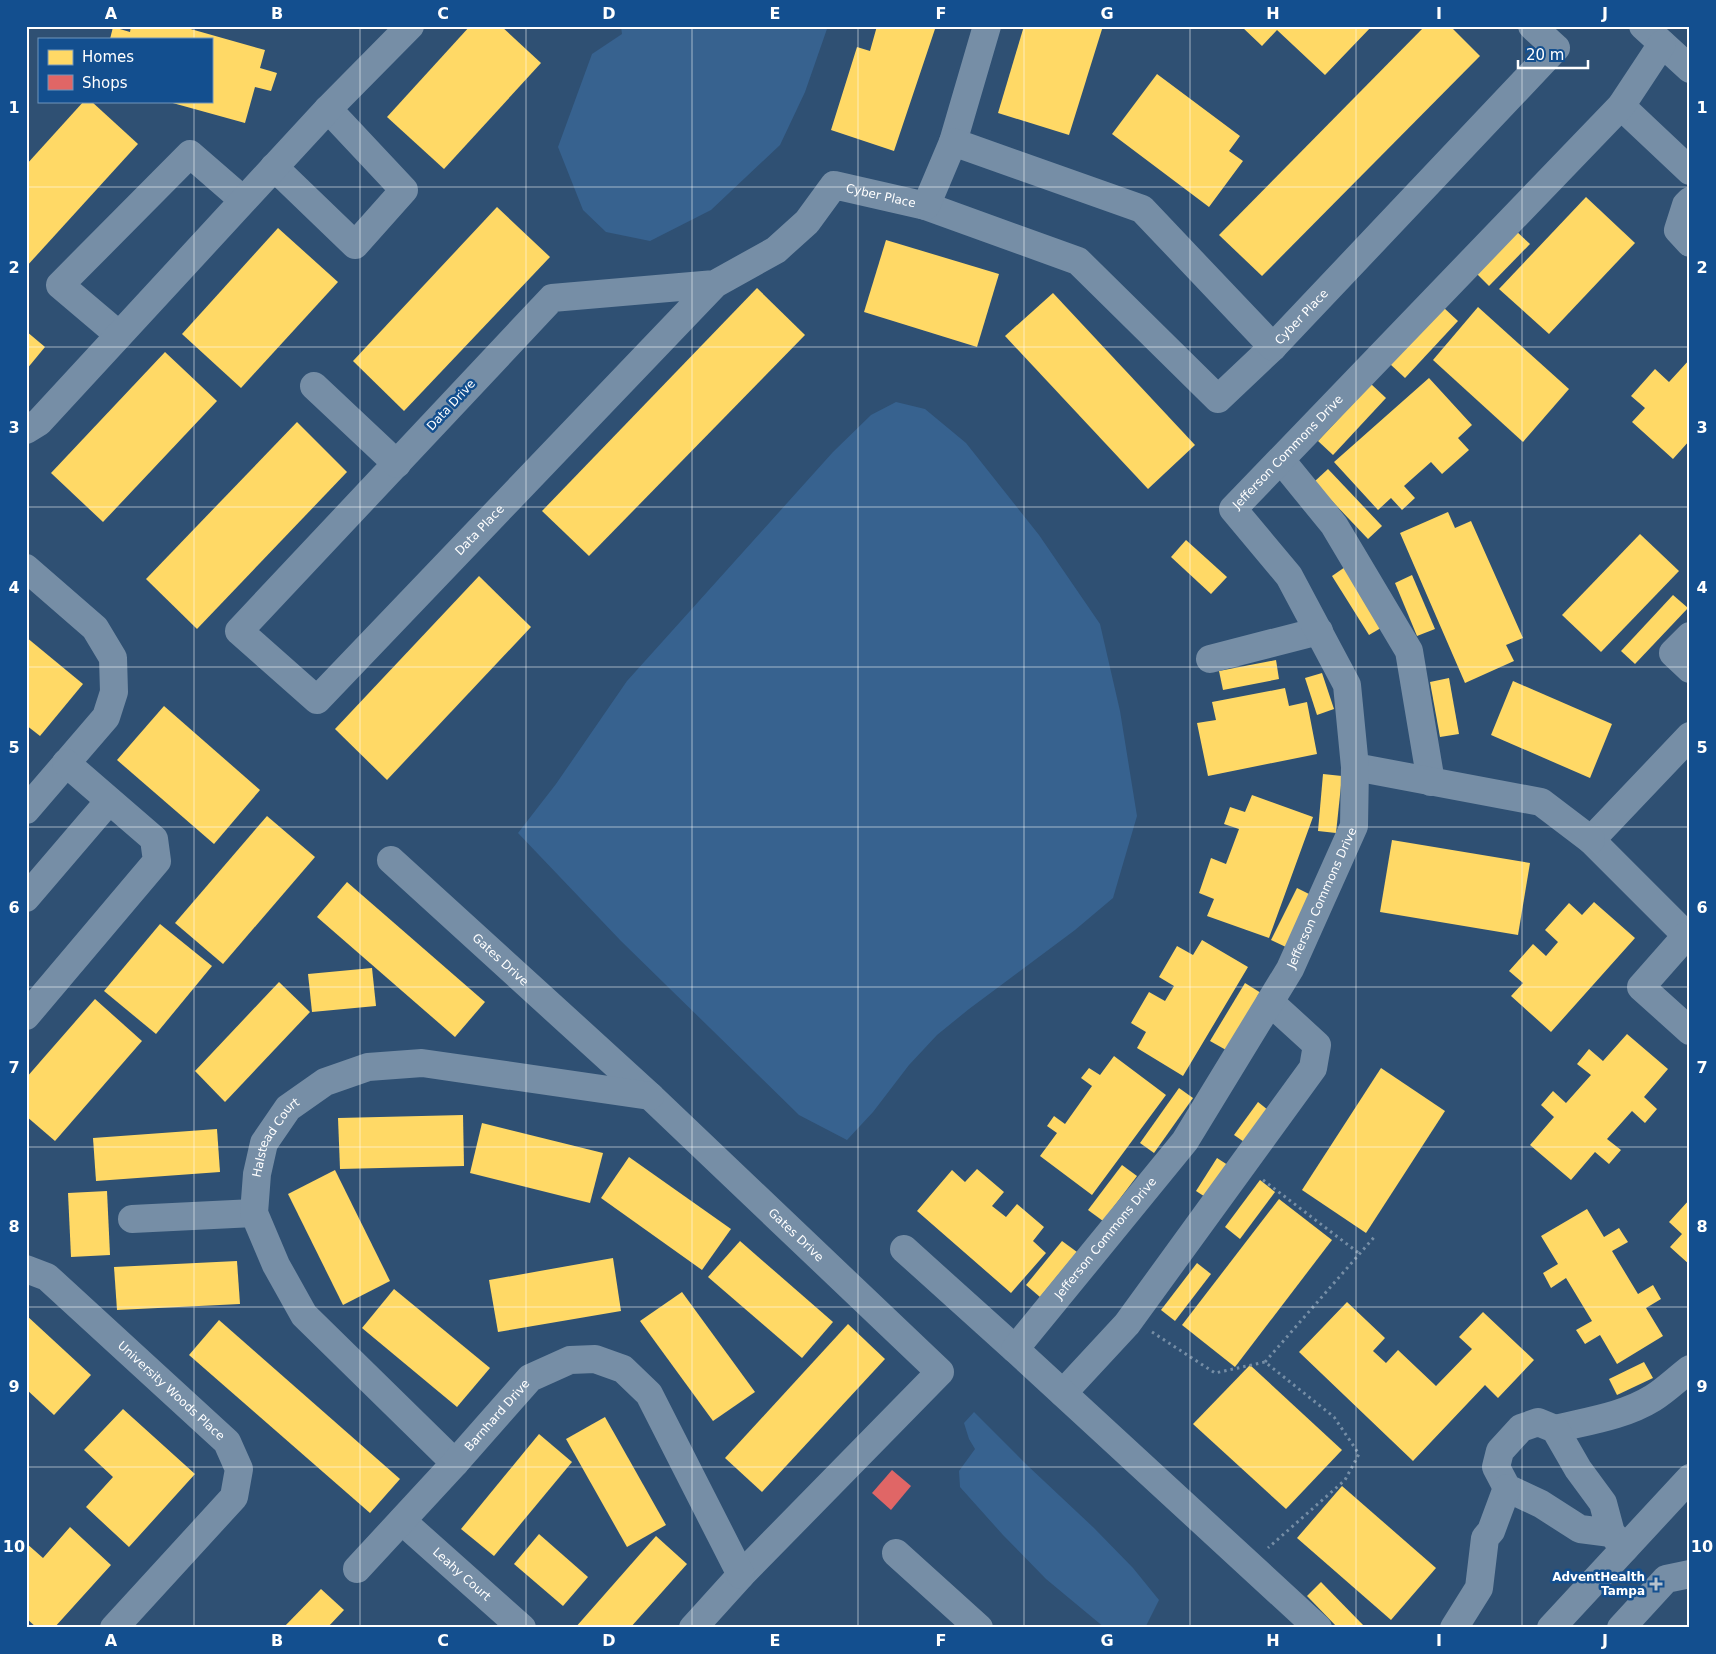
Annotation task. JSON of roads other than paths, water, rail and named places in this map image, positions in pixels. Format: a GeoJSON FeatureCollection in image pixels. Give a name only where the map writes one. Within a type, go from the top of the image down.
{"type":"FeatureCollection","features":[{"type":"Feature","properties":{"kind":"street"},"geometry":{"type":"LineString","coordinates":[[26,430],[40,422],[328,109],[410,26]]}},
{"type":"Feature","properties":{"kind":"street","name":"Cyber Place"},"geometry":{"type":"LineString","coordinates":[[715,284],[776,250],[807,222],[834,185],[926,206],[953,142],[987,26]]}},
{"type":"Feature","properties":{"kind":"street","name":"Cyber Place"},"geometry":{"type":"LineString","coordinates":[[953,142],[1142,209],[1273,347],[1556,48],[1532,26]]}},
{"type":"Feature","properties":{"kind":"street"},"geometry":{"type":"LineString","coordinates":[[1652,35],[1690,69]]}},
{"type":"Feature","properties":{"kind":"street","name":"Jefferson Commons Drive"},"geometry":{"type":"LineString","coordinates":[[1015,1349],[1185,1141],[1290,969],[1354,826],[1355,767],[1347,685],[1289,576],[1233,509],[1621,106],[1652,35]]}},
{"type":"Feature","properties":{"kind":"street"},"geometry":{"type":"LineString","coordinates":[[1621,106],[1690,172]]}},
{"type":"Feature","properties":{"kind":"street"},"geometry":{"type":"LineString","coordinates":[[274,167],[355,245],[404,190],[328,109]]}},
{"type":"Feature","properties":{"kind":"street"},"geometry":{"type":"LineString","coordinates":[[119,335],[60,285],[190,154],[243,200]]}},
{"type":"Feature","properties":{"kind":"street"},"geometry":{"type":"LineString","coordinates":[[1690,201],[1686,205],[1678,230],[1690,244]]}},
{"type":"Feature","properties":{"kind":"street"},"geometry":{"type":"LineString","coordinates":[[923,205],[1078,261],[1218,399],[1273,347]]}},
{"type":"Feature","properties":{"kind":"street","name":"Data Drive"},"geometry":{"type":"LineString","coordinates":[[239,631],[552,298],[715,284]]}},
{"type":"Feature","properties":{"kind":"street","name":"Data Place"},"geometry":{"type":"LineString","coordinates":[[239,631],[317,700],[715,284]]}},
{"type":"Feature","properties":{"kind":"street"},"geometry":{"type":"LineString","coordinates":[[314,386],[396,464]]}},
{"type":"Feature","properties":{"kind":"street"},"geometry":{"type":"LineString","coordinates":[[1281,460],[1334,525],[1409,651],[1431,782]]}},
{"type":"Feature","properties":{"kind":"street"},"geometry":{"type":"LineString","coordinates":[[26,568],[95,628],[113,658],[114,692],[106,717],[26,810]]}},
{"type":"Feature","properties":{"kind":"street"},"geometry":{"type":"LineString","coordinates":[[1210,659],[1319,631]]}},
{"type":"Feature","properties":{"kind":"street"},"geometry":{"type":"LineString","coordinates":[[1690,636],[1673,653],[1690,669]]}},
{"type":"Feature","properties":{"kind":"street"},"geometry":{"type":"LineString","coordinates":[[1591,840],[1690,736]]}},
{"type":"Feature","properties":{"kind":"street"},"geometry":{"type":"LineString","coordinates":[[26,1016],[157,860],[154,839],[66,763]]}},
{"type":"Feature","properties":{"kind":"street"},"geometry":{"type":"LineString","coordinates":[[1355,767],[1541,802],[1591,840],[1688,938],[1641,987],[1690,1030]]}},
{"type":"Feature","properties":{"kind":"street"},"geometry":{"type":"LineString","coordinates":[[26,898],[110,801]]}},
{"type":"Feature","properties":{"kind":"street","name":"Gates Drive"},"geometry":{"type":"LineString","coordinates":[[392,860],[650,1096],[940,1372],[741,1575],[693,1628]]}},
{"type":"Feature","properties":{"kind":"street"},"geometry":{"type":"LineString","coordinates":[[1063,1393],[1131,1318],[1314,1068],[1317,1045],[1270,1002]]}},
{"type":"Feature","properties":{"kind":"street","name":"Halstead Court"},"geometry":{"type":"LineString","coordinates":[[455,1463],[304,1315],[276,1264],[254,1213],[257,1174],[264,1143],[288,1108],[325,1082],[368,1067],[422,1063],[650,1096]]}},
{"type":"Feature","properties":{"kind":"street"},"geometry":{"type":"LineString","coordinates":[[132,1219],[254,1213]]}},
{"type":"Feature","properties":{"kind":"street"},"geometry":{"type":"LineString","coordinates":[[904,1250],[1015,1349],[1318,1628]]}},
{"type":"Feature","properties":{"kind":"street","name":"University Woods Place"},"geometry":{"type":"LineString","coordinates":[[26,1269],[47,1277],[227,1442],[239,1469],[234,1497],[114,1628]]}},
{"type":"Feature","properties":{"kind":"street","name":"Barnhard Drive"},"geometry":{"type":"LineString","coordinates":[[357,1569],[530,1378],[570,1360],[595,1359],[623,1369],[649,1394],[741,1575]]}},
{"type":"Feature","properties":{"kind":"street"},"geometry":{"type":"LineString","coordinates":[[1618,1540],[1580,1529],[1541,1504],[1507,1488],[1496,1467],[1500,1451],[1521,1428],[1538,1422],[1556,1429],[1608,1416],[1637,1406],[1653,1398],[1690,1369]]}},
{"type":"Feature","properties":{"kind":"street"},"geometry":{"type":"LineString","coordinates":[[1556,1429],[1578,1469],[1604,1503],[1618,1540]]}},
{"type":"Feature","properties":{"kind":"street"},"geometry":{"type":"LineString","coordinates":[[1551,1628],[1618,1540],[1688,1483]]}},
{"type":"Feature","properties":{"kind":"street"},"geometry":{"type":"LineString","coordinates":[[1454,1628],[1479,1588],[1485,1538],[1491,1531],[1507,1488]]}},
{"type":"Feature","properties":{"kind":"street","name":"Leahy Court"},"geometry":{"type":"LineString","coordinates":[[402,1521],[522,1628]]}},
{"type":"Feature","properties":{"kind":"street"},"geometry":{"type":"LineString","coordinates":[[896,1553],[979,1628]]}},
{"type":"Feature","properties":{"kind":"street"},"geometry":{"type":"LineString","coordinates":[[1621,1628],[1666,1579],[1690,1574]]}},
{"type":"Feature","properties":{"kind":"water"},"geometry":{"type":"Polygon","coordinates":[[[621,26],[828,26],[805,92],[780,145],[711,210],[650,241],[606,232],[583,210],[558,147],[592,54],[622,34],[621,26]]]}},
{"type":"Feature","properties":{"kind":"water"},"geometry":{"type":"Polygon","coordinates":[[[896,402],[925,409],[966,443],[1039,535],[1100,624],[1120,711],[1137,816],[1113,898],[1075,930],[937,1035],[909,1065],[873,1112],[847,1140],[799,1115],[621,941],[518,833],[556,784],[627,681],[833,452],[871,415],[896,402]]]}},
{"type":"Feature","properties":{"kind":"water"},"geometry":{"type":"Polygon","coordinates":[[[974,1412],[1094,1528],[1133,1568],[1159,1600],[1145,1628],[1105,1628],[1046,1579],[960,1487],[959,1471],[975,1449],[969,1439],[964,1423],[974,1412]]]}},
{"type":"Feature","properties":{"kind":"place","name":"AdventHealth Tampa"},"geometry":{"type":"Point","coordinates":[1656,1584]}}]}
